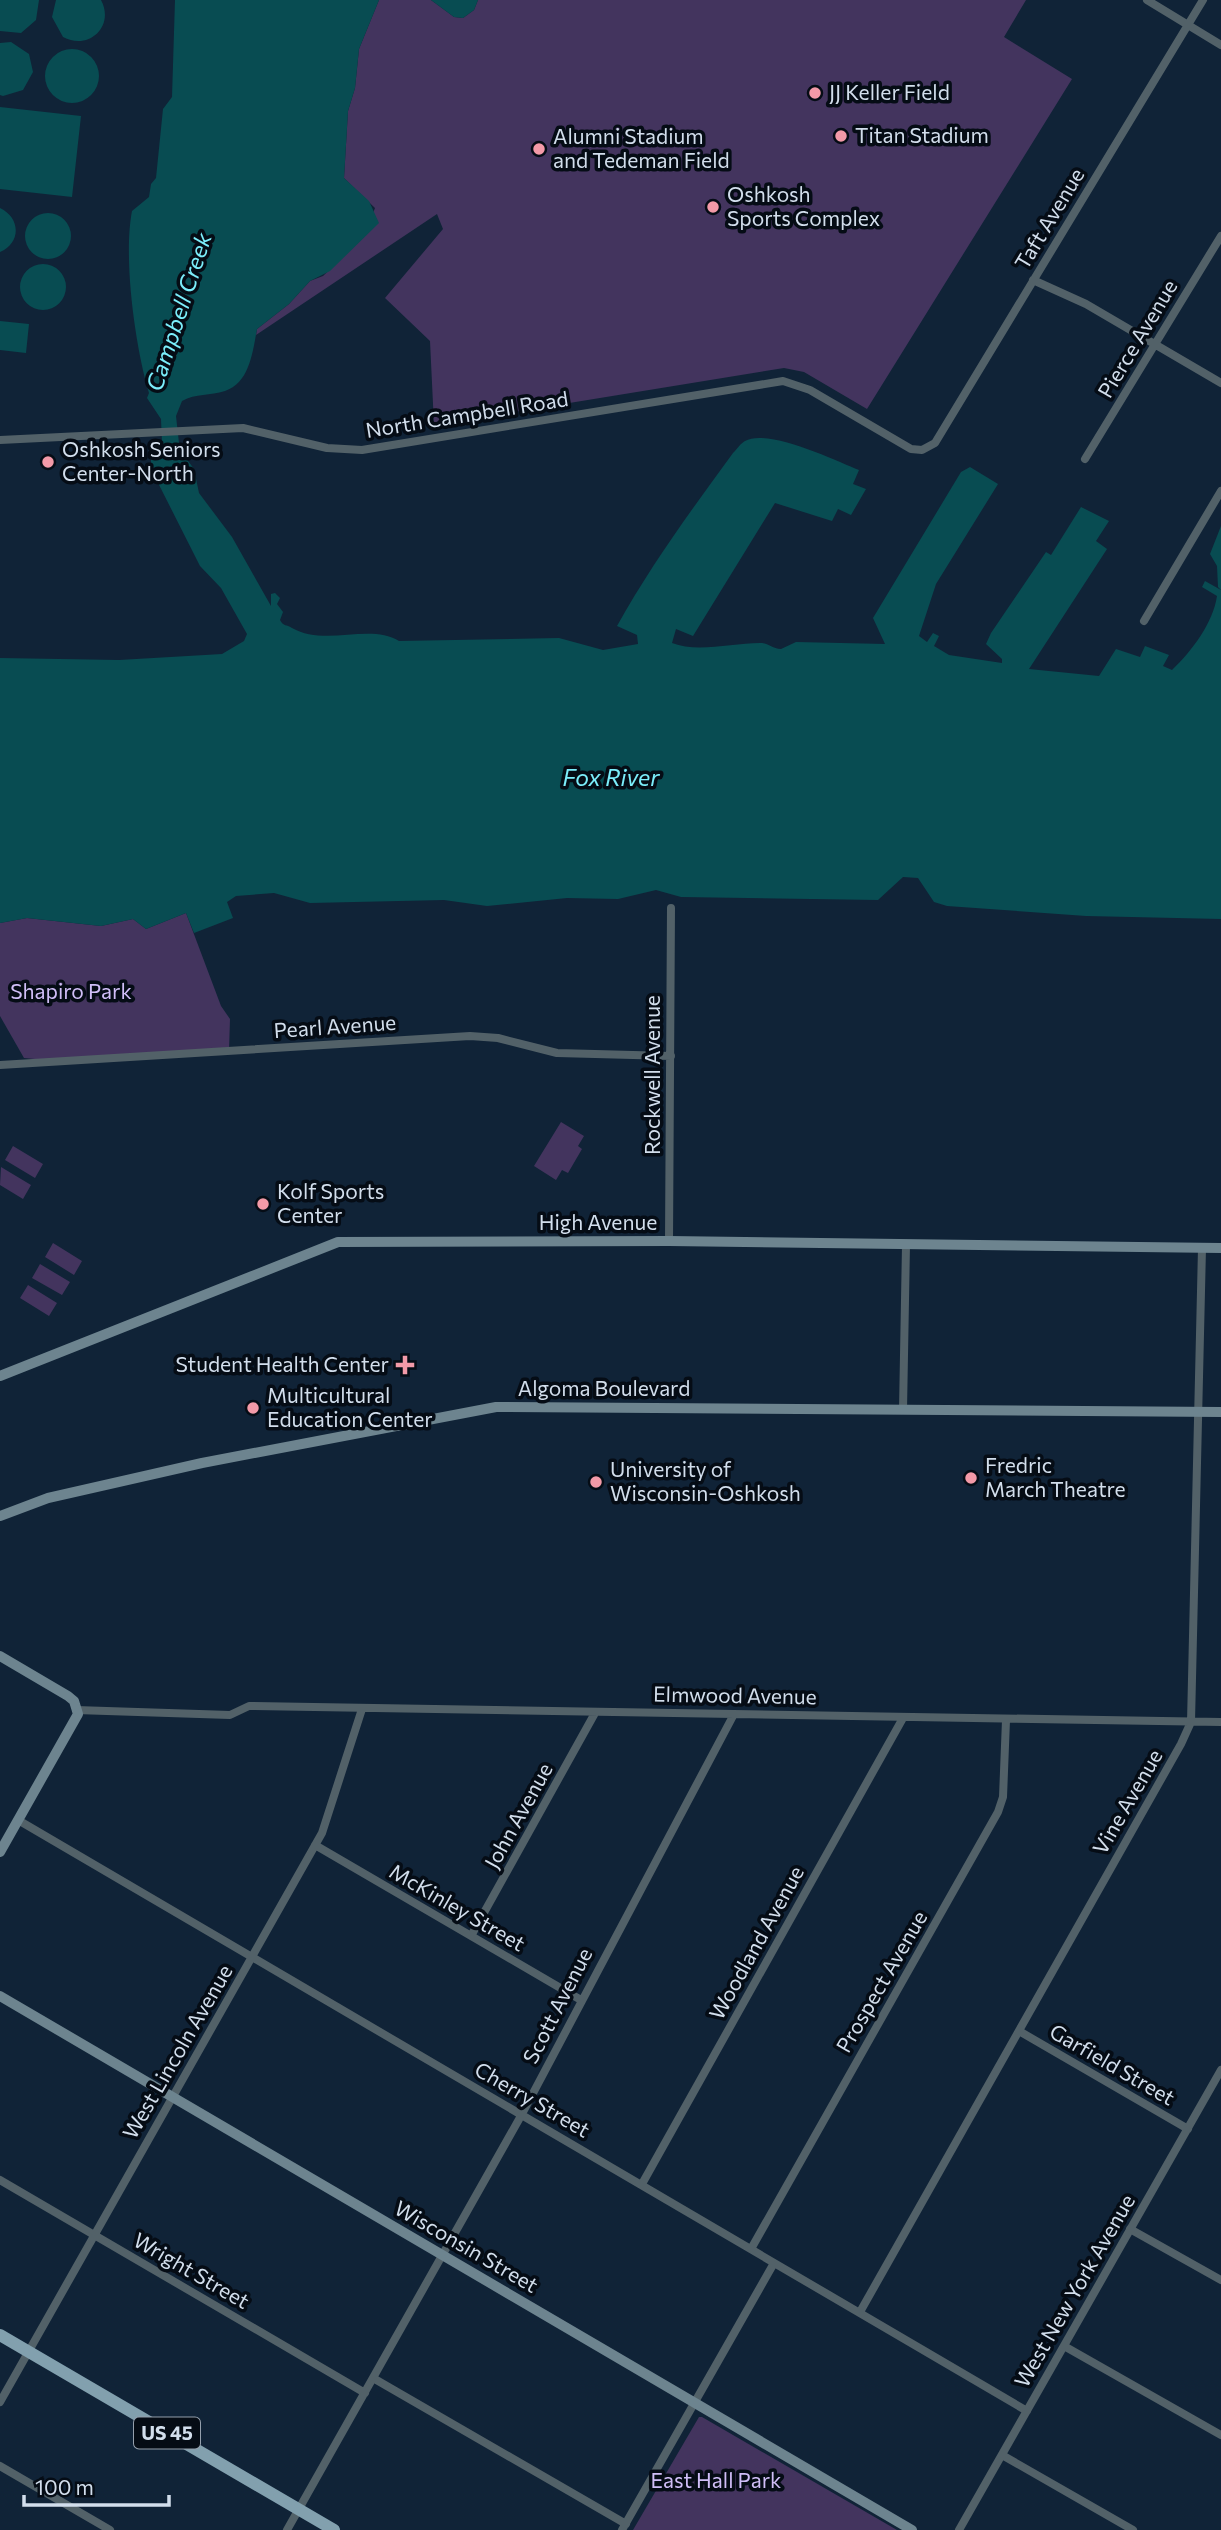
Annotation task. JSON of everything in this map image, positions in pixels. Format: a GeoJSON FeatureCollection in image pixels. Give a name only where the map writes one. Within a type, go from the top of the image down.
{"type":"FeatureCollection","features":[{"type":"Feature","properties":{"kind":"main road","name":"High Avenue"},"geometry":{"type":"LineString","coordinates":[[0,1376],[338,1242],[670,1241],[1221,1248]]}},
{"type":"Feature","properties":{"kind":"main road","name":"Algoma Boulevard"},"geometry":{"type":"LineString","coordinates":[[0,1516],[48,1499],[202,1463],[496,1407],[1221,1412]]}},
{"type":"Feature","properties":{"kind":"main road"},"geometry":{"type":"LineString","coordinates":[[0,1656],[75,1705],[78,1714],[0,1852]]}},
{"type":"Feature","properties":{"kind":"main road","name":"Wisconsin Street"},"geometry":{"type":"LineString","coordinates":[[0,1996],[912,2530]]}},
{"type":"Feature","properties":{"kind":"main road","name":"US 45"},"geometry":{"type":"LineString","coordinates":[[0,2335],[334,2530]]}},
{"type":"Feature","properties":{"kind":"street"},"geometry":{"type":"LineString","coordinates":[[1147,0],[1221,45]]}},
{"type":"Feature","properties":{"kind":"street","name":"Taft Avenue"},"geometry":{"type":"LineString","coordinates":[[922,450],[935,443],[1203,0]]}},
{"type":"Feature","properties":{"kind":"street","name":"Pierce Avenue"},"geometry":{"type":"LineString","coordinates":[[1085,459],[1221,236]]}},
{"type":"Feature","properties":{"kind":"street"},"geometry":{"type":"LineString","coordinates":[[1033,280],[1086,304],[1221,383]]}},
{"type":"Feature","properties":{"kind":"street","name":"North Campbell Road"},"geometry":{"type":"LineString","coordinates":[[0,440],[178,430],[259,429],[327,448],[362,450],[783,382],[810,390],[907,448],[922,450]]}},
{"type":"Feature","properties":{"kind":"street"},"geometry":{"type":"LineString","coordinates":[[1144,621],[1221,491]]}},
{"type":"Feature","properties":{"kind":"street","name":"Rockwell Avenue"},"geometry":{"type":"LineString","coordinates":[[670,1241],[671,908]]}},
{"type":"Feature","properties":{"kind":"street","name":"Pearl Avenue"},"geometry":{"type":"LineString","coordinates":[[0,1065],[470,1036],[498,1038],[557,1053],[671,1056]]}},
{"type":"Feature","properties":{"kind":"street"},"geometry":{"type":"LineString","coordinates":[[903,1410],[906,1245]]}},
{"type":"Feature","properties":{"kind":"street","name":"Vine Avenue"},"geometry":{"type":"LineString","coordinates":[[860,2312],[1191,1722],[1202,1248]]}},
{"type":"Feature","properties":{"kind":"street","name":"Elmwood Avenue"},"geometry":{"type":"LineString","coordinates":[[75,1705],[230,1715],[249,1706],[1221,1722]]}},
{"type":"Feature","properties":{"kind":"street","name":"West Lincoln Avenue"},"geometry":{"type":"LineString","coordinates":[[0,2402],[322,1833],[362,1709]]}},
{"type":"Feature","properties":{"kind":"street","name":"John Avenue"},"geometry":{"type":"LineString","coordinates":[[471,1936],[596,1713]]}},
{"type":"Feature","properties":{"kind":"street","name":"Scott Avenue"},"geometry":{"type":"LineString","coordinates":[[287,2530],[522,2115],[733,1716]]}},
{"type":"Feature","properties":{"kind":"street","name":"Woodland Avenue"},"geometry":{"type":"LineString","coordinates":[[642,2184],[903,1718]]}},
{"type":"Feature","properties":{"kind":"street","name":"Prospect Avenue"},"geometry":{"type":"LineString","coordinates":[[751,2249],[998,1812],[1003,1797],[1006,1720]]}},
{"type":"Feature","properties":{"kind":"street","name":"Cherry Street"},"geometry":{"type":"LineString","coordinates":[[18,1820],[1027,2411]]}},
{"type":"Feature","properties":{"kind":"street","name":"McKinley Street"},"geometry":{"type":"LineString","coordinates":[[315,1845],[581,2000]]}},
{"type":"Feature","properties":{"kind":"street","name":"Garfield Street"},"geometry":{"type":"LineString","coordinates":[[1019,2031],[1188,2129]]}},
{"type":"Feature","properties":{"kind":"street","name":"West New York Avenue"},"geometry":{"type":"LineString","coordinates":[[959,2530],[1221,2070]]}},
{"type":"Feature","properties":{"kind":"street","name":"Wright Street"},"geometry":{"type":"LineString","coordinates":[[0,2180],[365,2393]]}},
{"type":"Feature","properties":{"kind":"street"},"geometry":{"type":"LineString","coordinates":[[1130,2229],[1221,2280]]}},
{"type":"Feature","properties":{"kind":"street"},"geometry":{"type":"LineString","coordinates":[[373,2378],[624,2527],[774,2263]]}},
{"type":"Feature","properties":{"kind":"street"},"geometry":{"type":"LineString","coordinates":[[1064,2346],[1221,2435]]}},
{"type":"Feature","properties":{"kind":"street"},"geometry":{"type":"LineString","coordinates":[[1002,2455],[1133,2530]]}},
{"type":"Feature","properties":{"kind":"street"},"geometry":{"type":"LineString","coordinates":[[0,2466],[110,2530]]}},
{"type":"Feature","properties":{"kind":"green space","name":"Oshkosh Sports Complex"},"geometry":{"type":"Polygon","coordinates":[[[379,0],[431,0],[454,17],[463,18],[474,10],[478,0],[1026,0],[1004,37],[1072,79],[867,409],[804,372],[784,368],[434,425],[430,341],[385,298],[443,229],[437,214],[256,335],[257,329],[289,304],[310,281],[323,276],[364,237],[375,208],[344,178],[348,111],[355,88],[359,49],[379,0]]]}},
{"type":"Feature","properties":{"kind":"green space","name":"Shapiro Park"},"geometry":{"type":"Polygon","coordinates":[[[186,913],[221,1006],[230,1019],[229,1051],[56,1061],[24,1058],[0,1016],[0,923],[27,918],[101,926],[133,919],[146,929],[186,913]]]}},
{"type":"Feature","properties":{"kind":"green space"},"geometry":{"type":"Polygon","coordinates":[[[561,1122],[584,1136],[578,1146],[582,1149],[568,1173],[562,1170],[556,1180],[534,1166],[561,1122]]]}},
{"type":"Feature","properties":{"kind":"green space"},"geometry":{"type":"Polygon","coordinates":[[[13,1146],[43,1164],[35,1178],[5,1160],[13,1146]]]}},
{"type":"Feature","properties":{"kind":"green space"},"geometry":{"type":"Polygon","coordinates":[[[1,1167],[31,1185],[23,1199],[0,1185],[1,1167]]]}},
{"type":"Feature","properties":{"kind":"green space"},"geometry":{"type":"Polygon","coordinates":[[[53,1243],[82,1261],[74,1275],[45,1257],[53,1243]]]}},
{"type":"Feature","properties":{"kind":"green space"},"geometry":{"type":"Polygon","coordinates":[[[40,1264],[70,1282],[62,1295],[32,1278],[40,1264]]]}},
{"type":"Feature","properties":{"kind":"green space"},"geometry":{"type":"Polygon","coordinates":[[[28,1285],[57,1303],[49,1316],[20,1298],[28,1285]]]}},
{"type":"Feature","properties":{"kind":"green space","name":"East Hall Park"},"geometry":{"type":"Polygon","coordinates":[[[699,2417],[702,2417],[897,2530],[633,2530],[699,2417]]]}},
{"type":"Feature","properties":{"kind":"water"},"geometry":{"type":"Polygon","coordinates":[[[0,0],[39,0],[36,20],[21,33],[0,31],[0,0]]]}},
{"type":"Feature","properties":{"kind":"water"},"geometry":{"type":"Polygon","coordinates":[[[56,0],[101,0],[105,19],[102,27],[97,34],[82,41],[63,37],[52,17],[56,0]]]}},
{"type":"Feature","properties":{"kind":"water"},"geometry":{"type":"Polygon","coordinates":[[[175,0],[379,0],[359,49],[355,88],[348,111],[344,178],[369,201],[379,223],[330,271],[310,281],[289,304],[257,329],[249,365],[240,381],[225,391],[182,401],[176,416],[180,450],[194,469],[199,493],[232,537],[271,606],[271,594],[275,593],[280,598],[277,604],[283,612],[280,620],[283,624],[319,636],[375,634],[399,641],[559,638],[603,650],[638,644],[637,635],[617,626],[630,603],[687,516],[733,453],[744,442],[756,438],[802,447],[859,470],[853,484],[866,489],[851,515],[838,509],[832,521],[775,503],[693,636],[676,629],[672,643],[703,647],[760,643],[781,649],[796,642],[885,644],[873,618],[961,472],[970,467],[998,484],[936,584],[919,636],[927,642],[933,633],[939,636],[934,646],[949,655],[1002,663],[1002,659],[986,644],[991,633],[1046,552],[1051,555],[1081,507],[1109,521],[1096,541],[1107,549],[1029,669],[1099,676],[1116,649],[1140,657],[1145,646],[1169,655],[1163,666],[1172,670],[1194,645],[1215,606],[1217,596],[1202,587],[1205,581],[1221,590],[1221,919],[1086,916],[947,906],[934,902],[918,878],[903,877],[878,900],[681,897],[656,890],[618,899],[567,898],[487,906],[444,900],[310,903],[274,893],[236,896],[227,902],[233,918],[194,933],[186,913],[146,929],[133,919],[101,926],[27,918],[0,923],[0,658],[119,660],[222,654],[244,641],[247,634],[221,588],[200,566],[151,469],[151,454],[162,443],[161,419],[147,398],[149,393],[139,351],[132,302],[129,253],[132,211],[149,197],[151,184],[156,178],[163,109],[172,97],[175,0]]]}},
{"type":"Feature","properties":{"kind":"water"},"geometry":{"type":"Polygon","coordinates":[[[431,0],[478,0],[474,10],[463,18],[454,17],[431,0]]]}},
{"type":"Feature","properties":{"kind":"water"},"geometry":{"type":"Polygon","coordinates":[[[11,42],[29,54],[33,72],[23,90],[3,96],[0,95],[0,43],[11,42]]]}},
{"type":"Feature","properties":{"kind":"water"},"geometry":{"type":"Polygon","coordinates":[[[72,49],[91,57],[99,76],[91,95],[72,103],[53,95],[45,76],[53,57],[72,49]]]}},
{"type":"Feature","properties":{"kind":"water"},"geometry":{"type":"Polygon","coordinates":[[[0,107],[81,116],[72,197],[0,189],[0,107]]]}},
{"type":"Feature","properties":{"kind":"water"},"geometry":{"type":"Polygon","coordinates":[[[0,208],[12,218],[16,230],[12,243],[0,252],[0,208]]]}},
{"type":"Feature","properties":{"kind":"water"},"geometry":{"type":"Polygon","coordinates":[[[48,213],[64,220],[71,236],[64,252],[48,259],[32,252],[25,236],[32,220],[48,213]]]}},
{"type":"Feature","properties":{"kind":"water"},"geometry":{"type":"Polygon","coordinates":[[[43,264],[59,271],[66,287],[59,303],[43,310],[27,303],[20,287],[27,271],[43,264]]]}},
{"type":"Feature","properties":{"kind":"water"},"geometry":{"type":"Polygon","coordinates":[[[0,321],[29,324],[26,353],[0,350],[0,321]]]}},
{"type":"Feature","properties":{"kind":"water"},"geometry":{"type":"Polygon","coordinates":[[[1221,526],[1221,590],[1218,587],[1217,566],[1210,554],[1221,526]]]}},
{"type":"Feature","properties":{"kind":"place","name":"JJ Keller Field"},"geometry":{"type":"Point","coordinates":[815,93]}},
{"type":"Feature","properties":{"kind":"place","name":"Titan Stadium"},"geometry":{"type":"Point","coordinates":[841,136]}},
{"type":"Feature","properties":{"kind":"place","name":"Alumni Stadium and Tedeman Field"},"geometry":{"type":"Point","coordinates":[539,149]}},
{"type":"Feature","properties":{"kind":"place","name":"Oshkosh Sports Complex"},"geometry":{"type":"Point","coordinates":[713,207]}},
{"type":"Feature","properties":{"kind":"place","name":"Oshkosh Seniors Center-North"},"geometry":{"type":"Point","coordinates":[48,462]}},
{"type":"Feature","properties":{"kind":"place","name":"Kolf Sports Center"},"geometry":{"type":"Point","coordinates":[263,1204]}},
{"type":"Feature","properties":{"kind":"place","name":"Student Health Center"},"geometry":{"type":"Point","coordinates":[405,1365]}},
{"type":"Feature","properties":{"kind":"place","name":"Multicultural Education Center"},"geometry":{"type":"Point","coordinates":[253,1408]}},
{"type":"Feature","properties":{"kind":"place","name":"Fredric March Theatre"},"geometry":{"type":"Point","coordinates":[971,1478]}},
{"type":"Feature","properties":{"kind":"place","name":"University of Wisconsin-Oshkosh"},"geometry":{"type":"Point","coordinates":[596,1482]}},
{"type":"Feature","properties":{"kind":"water label","name":"Campbell Creek"},"geometry":{"type":"Point","coordinates":[179,312]}},
{"type":"Feature","properties":{"kind":"water label","name":"Fox River"},"geometry":{"type":"Point","coordinates":[611,778]}}]}
